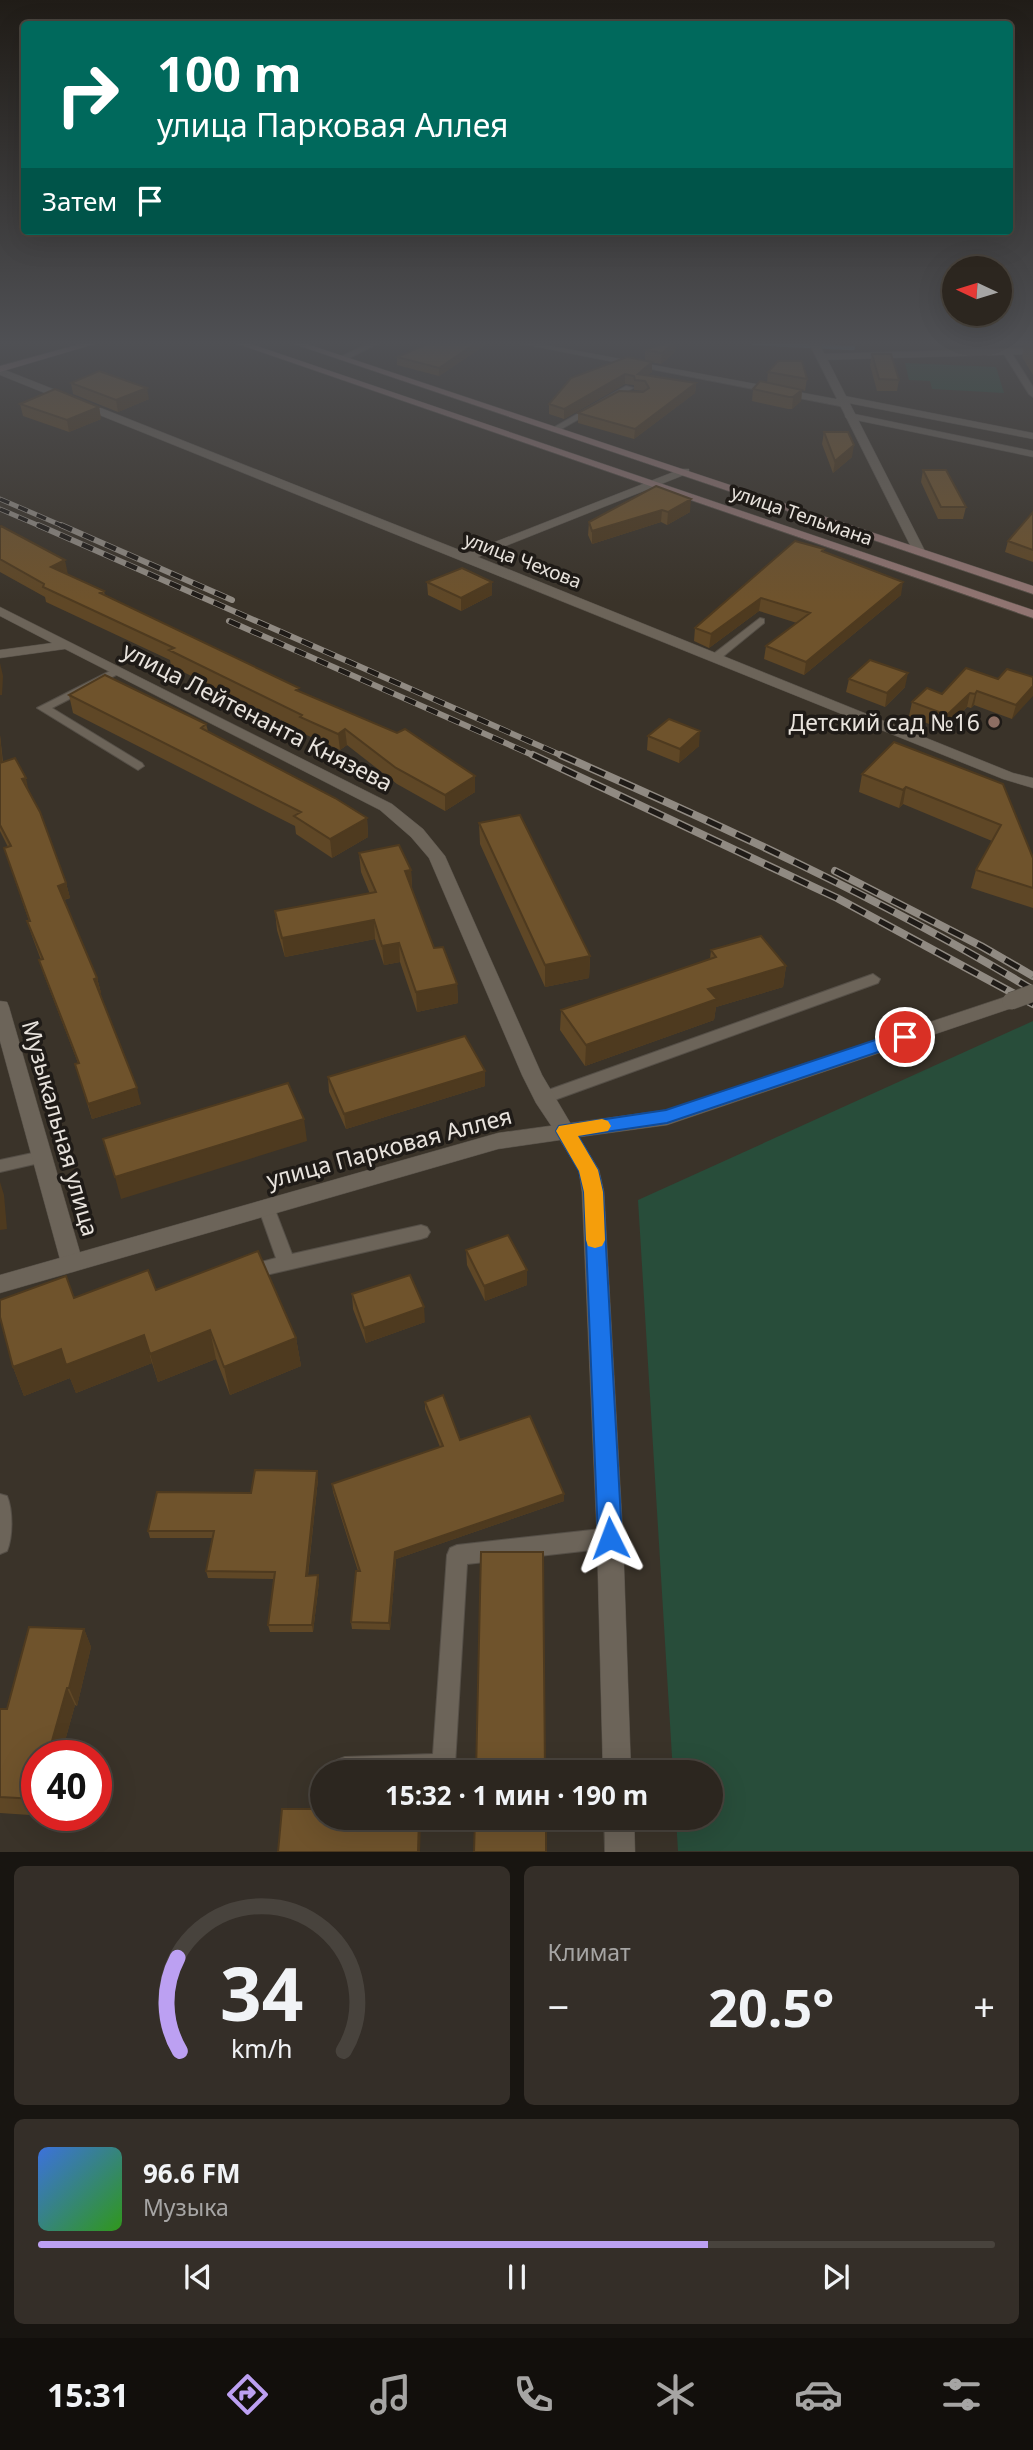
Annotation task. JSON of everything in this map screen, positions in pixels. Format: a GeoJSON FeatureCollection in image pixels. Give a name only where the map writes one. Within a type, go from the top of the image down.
{"type":"FeatureCollection","features":[{"type":"Feature","properties":{"kind":"main road","name":"улица Тельмана"},"geometry":{"type":"LineString","coordinates":[[493,429],[1033,614]]}},
{"type":"Feature","properties":{"kind":"main road","name":"улица Тельмана"},"geometry":{"type":"LineString","coordinates":[[556,429],[1033,590]]}},
{"type":"Feature","properties":{"kind":"street","name":"улица Чехова"},"geometry":{"type":"LineString","coordinates":[[147,429],[1008,776],[1033,783]]}},
{"type":"Feature","properties":{"kind":"street"},"geometry":{"type":"LineString","coordinates":[[857,429],[919,551]]}},
{"type":"Feature","properties":{"kind":"street"},"geometry":{"type":"LineString","coordinates":[[937,429],[1033,454]]}},
{"type":"Feature","properties":{"kind":"street"},"geometry":{"type":"LineString","coordinates":[[992,429],[1033,436]]}},
{"type":"Feature","properties":{"kind":"street"},"geometry":{"type":"LineString","coordinates":[[465,558],[685,471]]}},
{"type":"Feature","properties":{"kind":"street","name":"улица Лейтенанта Князева"},"geometry":{"type":"LineString","coordinates":[[0,611],[386,807],[417,833],[437,856],[543,1098],[589,1170],[593,1192],[610,1538],[617,1760]]}},
{"type":"Feature","properties":{"kind":"street"},"geometry":{"type":"LineString","coordinates":[[0,654],[66,645]]}},
{"type":"Feature","properties":{"kind":"street","name":"улица Парковая Аллея"},"geometry":{"type":"LineString","coordinates":[[0,1284],[498,1141],[667,1116],[1033,993]]}},
{"type":"Feature","properties":{"kind":"street","name":"Музыкальная улица"},"geometry":{"type":"LineString","coordinates":[[0,1007],[72,1263]]}},
{"type":"Feature","properties":{"kind":"street"},"geometry":{"type":"LineString","coordinates":[[619,1830],[620,1852]]}},
{"type":"Feature","properties":{"kind":"lane"},"geometry":{"type":"LineString","coordinates":[[716,657],[760,621]]}},
{"type":"Feature","properties":{"kind":"lane"},"geometry":{"type":"LineString","coordinates":[[116,671],[43,708],[138,766]]}},
{"type":"Feature","properties":{"kind":"lane"},"geometry":{"type":"LineString","coordinates":[[543,1098],[873,979]]}},
{"type":"Feature","properties":{"kind":"lane"},"geometry":{"type":"LineString","coordinates":[[0,1166],[42,1157]]}},
{"type":"Feature","properties":{"kind":"lane"},"geometry":{"type":"LineString","coordinates":[[266,1207],[286,1262]]}},
{"type":"Feature","properties":{"kind":"lane"},"geometry":{"type":"LineString","coordinates":[[233,1277],[286,1262],[421,1232]]}},
{"type":"Feature","properties":{"kind":"lane"},"geometry":{"type":"LineString","coordinates":[[0,1503],[0,1545]]}},
{"type":"Feature","properties":{"kind":"lane"},"geometry":{"type":"LineString","coordinates":[[444,1760],[457,1555],[610,1538]]}},
{"type":"Feature","properties":{"kind":"green space"},"geometry":{"type":"Polygon","coordinates":[[[1033,1021],[1033,1851],[678,1851],[677,1830],[723,1830],[723,1760],[672,1760],[638,1200],[1033,1021]]]}},
{"type":"Feature","properties":{"kind":"building"},"geometry":{"type":"Polygon","coordinates":[[[824,432],[848,432],[854,445],[835,461],[824,432]]]}},
{"type":"Feature","properties":{"kind":"building"},"geometry":{"type":"Polygon","coordinates":[[[923,470],[946,470],[966,507],[941,507],[923,470]]]}},
{"type":"Feature","properties":{"kind":"building"},"geometry":{"type":"Polygon","coordinates":[[[656,486],[691,499],[668,512],[662,510],[592,531],[589,522],[656,486]]]}},
{"type":"Feature","properties":{"kind":"building"},"geometry":{"type":"Polygon","coordinates":[[[1033,512],[1033,550],[1008,541],[1033,512]]]}},
{"type":"Feature","properties":{"kind":"building"},"geometry":{"type":"Polygon","coordinates":[[[1,526],[65,560],[51,567],[104,591],[100,593],[299,688],[296,690],[397,733],[405,729],[475,776],[445,795],[396,768],[345,729],[338,734],[300,717],[302,715],[169,650],[174,648],[43,587],[44,584],[0,559],[1,526]]]}},
{"type":"Feature","properties":{"kind":"building"},"geometry":{"type":"Polygon","coordinates":[[[795,541],[824,549],[822,551],[903,582],[806,662],[766,646],[810,613],[761,598],[711,634],[695,628],[795,541]]]}},
{"type":"Feature","properties":{"kind":"building"},"geometry":{"type":"Polygon","coordinates":[[[462,568],[492,582],[461,598],[427,582],[462,568]]]}},
{"type":"Feature","properties":{"kind":"building"},"geometry":{"type":"Polygon","coordinates":[[[870,660],[908,673],[887,693],[849,679],[870,660]]]}},
{"type":"Feature","properties":{"kind":"building"},"geometry":{"type":"Polygon","coordinates":[[[966,668],[998,679],[1007,669],[1033,677],[1033,686],[1016,705],[977,691],[975,694],[970,693],[947,715],[912,702],[927,688],[942,694],[966,668]]]}},
{"type":"Feature","properties":{"kind":"building"},"geometry":{"type":"Polygon","coordinates":[[[105,675],[206,724],[201,728],[335,798],[367,818],[330,839],[294,816],[301,812],[69,695],[105,675]]]}},
{"type":"Feature","properties":{"kind":"building"},"geometry":{"type":"Polygon","coordinates":[[[669,719],[700,731],[680,749],[648,736],[669,719]]]}},
{"type":"Feature","properties":{"kind":"building"},"geometry":{"type":"Polygon","coordinates":[[[894,742],[1003,784],[1033,858],[1033,888],[976,870],[1001,825],[906,787],[903,790],[862,774],[894,742]]]}},
{"type":"Feature","properties":{"kind":"building"},"geometry":{"type":"Polygon","coordinates":[[[15,758],[26,778],[22,779],[40,812],[66,883],[58,886],[97,978],[94,979],[137,1088],[88,1104],[75,1064],[79,1063],[39,960],[43,959],[27,921],[30,921],[4,848],[11,846],[0,825],[0,763],[15,758]]]}},
{"type":"Feature","properties":{"kind":"building"},"geometry":{"type":"Polygon","coordinates":[[[520,815],[590,956],[545,965],[479,823],[520,815]]]}},
{"type":"Feature","properties":{"kind":"building"},"geometry":{"type":"Polygon","coordinates":[[[399,845],[411,870],[405,871],[434,948],[443,947],[457,984],[416,992],[399,943],[382,946],[374,920],[282,938],[275,911],[376,892],[359,853],[399,845]]]}},
{"type":"Feature","properties":{"kind":"building"},"geometry":{"type":"Polygon","coordinates":[[[761,936],[786,966],[708,989],[717,999],[586,1045],[561,1010],[716,957],[711,950],[761,936]]]}},
{"type":"Feature","properties":{"kind":"building"},"geometry":{"type":"Polygon","coordinates":[[[465,1036],[485,1071],[344,1114],[328,1077],[465,1036]]]}},
{"type":"Feature","properties":{"kind":"building"},"geometry":{"type":"Polygon","coordinates":[[[288,1083],[304,1119],[115,1177],[103,1139],[288,1083]]]}},
{"type":"Feature","properties":{"kind":"building"},"geometry":{"type":"Polygon","coordinates":[[[508,1235],[527,1270],[484,1286],[466,1250],[508,1235]]]}},
{"type":"Feature","properties":{"kind":"building"},"geometry":{"type":"Polygon","coordinates":[[[258,1251],[296,1338],[224,1367],[210,1330],[150,1354],[144,1335],[66,1365],[61,1349],[13,1367],[0,1317],[0,1300],[66,1276],[74,1298],[148,1270],[156,1290],[258,1251]]]}},
{"type":"Feature","properties":{"kind":"building"},"geometry":{"type":"Polygon","coordinates":[[[410,1275],[424,1307],[364,1328],[352,1294],[410,1275]]]}},
{"type":"Feature","properties":{"kind":"building"},"geometry":{"type":"Polygon","coordinates":[[[443,1395],[460,1440],[530,1416],[564,1494],[395,1552],[389,1623],[351,1622],[356,1571],[360,1571],[332,1484],[443,1446],[425,1402],[443,1395]]]}},
{"type":"Feature","properties":{"kind":"building"},"geometry":{"type":"Polygon","coordinates":[[[255,1470],[317,1471],[306,1576],[318,1575],[312,1625],[268,1625],[275,1572],[206,1571],[214,1531],[148,1531],[157,1492],[251,1493],[255,1470]]]}},
{"type":"Feature","properties":{"kind":"building"},"geometry":{"type":"Polygon","coordinates":[[[481,1552],[543,1552],[545,1760],[476,1760],[481,1552]]]}},
{"type":"Feature","properties":{"kind":"building"},"geometry":{"type":"Polygon","coordinates":[[[29,1627],[84,1629],[52,1740],[21,1740],[21,1798],[0,1797],[0,1709],[7,1709],[29,1627]]]}},
{"type":"Feature","properties":{"kind":"building"},"geometry":{"type":"Polygon","coordinates":[[[282,1809],[310,1809],[310,1830],[419,1830],[418,1852],[278,1852],[282,1809]]]}},
{"type":"Feature","properties":{"kind":"building"},"geometry":{"type":"Polygon","coordinates":[[[475,1830],[546,1830],[546,1852],[474,1852],[475,1830]]]}},
{"type":"Feature","properties":{"kind":"railway"},"geometry":{"type":"LineString","coordinates":[[0,499],[65,527]]}},
{"type":"Feature","properties":{"kind":"railway"},"geometry":{"type":"LineString","coordinates":[[0,509],[42,527]]}},
{"type":"Feature","properties":{"kind":"railway"},"geometry":{"type":"LineString","coordinates":[[38,525],[565,757]]}},
{"type":"Feature","properties":{"kind":"railway"},"geometry":{"type":"LineString","coordinates":[[61,525],[232,600]]}},
{"type":"Feature","properties":{"kind":"railway"},"geometry":{"type":"LineString","coordinates":[[229,621],[537,757]]}},
{"type":"Feature","properties":{"kind":"railway"},"geometry":{"type":"LineString","coordinates":[[533,755],[837,898],[1033,1004]]}},
{"type":"Feature","properties":{"kind":"railway"},"geometry":{"type":"LineString","coordinates":[[561,755],[860,894],[1033,990]]}},
{"type":"Feature","properties":{"kind":"railway"},"geometry":{"type":"LineString","coordinates":[[835,871],[981,946],[1033,976]]}},
{"type":"Feature","properties":{"kind":"slow traffic"},"geometry":{"type":"LineString","coordinates":[[595,1240],[593,1192],[589,1170],[565,1131],[602,1126]]}},
{"type":"Feature","properties":{"kind":"place","name":"Детский сад №16"},"geometry":{"type":"Point","coordinates":[994,722]}},
{"type":"Feature","properties":{"kind":"route"},"geometry":{"type":"LineString","coordinates":[[610,1538],[593,1192],[589,1170],[565,1131],[667,1116],[905,1037]]}}]}
